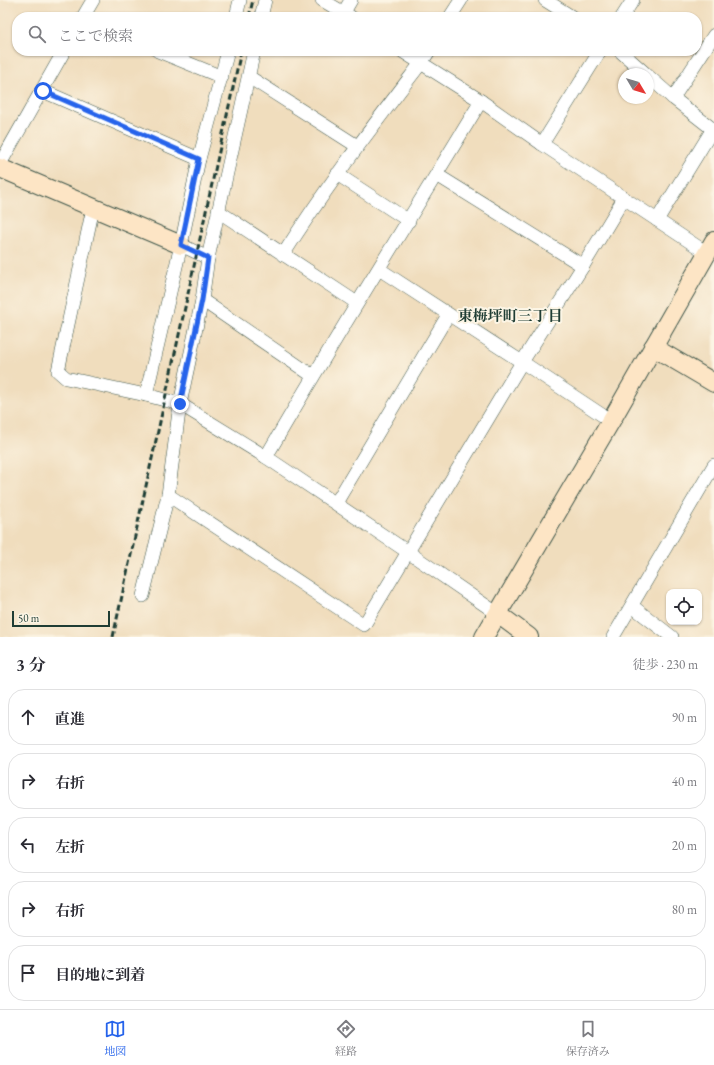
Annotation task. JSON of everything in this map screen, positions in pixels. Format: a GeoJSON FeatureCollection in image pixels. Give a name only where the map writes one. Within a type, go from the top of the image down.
{"type":"FeatureCollection","features":[{"type":"Feature","properties":{"kind":"street"},"geometry":{"type":"LineString","coordinates":[[86,12],[93,0]]}},
{"type":"Feature","properties":{"kind":"street"},"geometry":{"type":"LineString","coordinates":[[237,12],[240,0]]}},
{"type":"Feature","properties":{"kind":"street"},"geometry":{"type":"LineString","coordinates":[[262,12],[265,0]]}},
{"type":"Feature","properties":{"kind":"street"},"geometry":{"type":"LineString","coordinates":[[322,0],[342,12]]}},
{"type":"Feature","properties":{"kind":"street"},"geometry":{"type":"LineString","coordinates":[[348,12],[352,0]]}},
{"type":"Feature","properties":{"kind":"street"},"geometry":{"type":"LineString","coordinates":[[453,12],[460,0]]}},
{"type":"Feature","properties":{"kind":"street"},"geometry":{"type":"LineString","coordinates":[[545,0],[564,12]]}},
{"type":"Feature","properties":{"kind":"street"},"geometry":{"type":"LineString","coordinates":[[625,12],[633,0]]}},
{"type":"Feature","properties":{"kind":"street"},"geometry":{"type":"LineString","coordinates":[[702,53],[714,35]]}},
{"type":"Feature","properties":{"kind":"street"},"geometry":{"type":"LineString","coordinates":[[0,164],[43,91],[61,56]]}},
{"type":"Feature","properties":{"kind":"street"},"geometry":{"type":"LineString","coordinates":[[170,56],[222,77]]}},
{"type":"Feature","properties":{"kind":"street"},"geometry":{"type":"LineString","coordinates":[[146,395],[181,245],[199,159],[227,56]]}},
{"type":"Feature","properties":{"kind":"street"},"geometry":{"type":"LineString","coordinates":[[143,596],[168,495],[180,404],[202,300],[208,258],[253,56]]}},
{"type":"Feature","properties":{"kind":"street"},"geometry":{"type":"LineString","coordinates":[[410,56],[657,220],[710,247],[611,421],[484,637]]}},
{"type":"Feature","properties":{"kind":"street"},"geometry":{"type":"LineString","coordinates":[[283,255],[312,210],[357,146],[426,56]]}},
{"type":"Feature","properties":{"kind":"street"},"geometry":{"type":"LineString","coordinates":[[542,144],[597,56]]}},
{"type":"Feature","properties":{"kind":"street"},"geometry":{"type":"LineString","coordinates":[[626,56],[639,68]]}},
{"type":"Feature","properties":{"kind":"street"},"geometry":{"type":"LineString","coordinates":[[673,98],[700,56]]}},
{"type":"Feature","properties":{"kind":"street"},"geometry":{"type":"LineString","coordinates":[[249,77],[357,146]]}},
{"type":"Feature","properties":{"kind":"street"},"geometry":{"type":"LineString","coordinates":[[654,81],[673,98],[710,126],[711,132],[657,220]]}},
{"type":"Feature","properties":{"kind":"street"},"geometry":{"type":"LineString","coordinates":[[43,91],[199,159]]}},
{"type":"Feature","properties":{"kind":"street"},"geometry":{"type":"LineString","coordinates":[[266,457],[357,303],[409,221],[481,102]]}},
{"type":"Feature","properties":{"kind":"street"},"geometry":{"type":"LineString","coordinates":[[0,168],[181,245],[208,258]]}},
{"type":"Feature","properties":{"kind":"street"},"geometry":{"type":"LineString","coordinates":[[337,174],[409,221]]}},
{"type":"Feature","properties":{"kind":"street"},"geometry":{"type":"LineString","coordinates":[[437,175],[583,266]]}},
{"type":"Feature","properties":{"kind":"street"},"geometry":{"type":"LineString","coordinates":[[168,495],[364,625],[522,362],[624,198]]}},
{"type":"Feature","properties":{"kind":"street"},"geometry":{"type":"LineString","coordinates":[[93,208],[58,371],[66,378],[146,395],[180,404],[266,457],[336,503],[498,614],[529,637]]}},
{"type":"Feature","properties":{"kind":"street"},"geometry":{"type":"LineString","coordinates":[[218,211],[357,303]]}},
{"type":"Feature","properties":{"kind":"street"},"geometry":{"type":"LineString","coordinates":[[379,269],[611,421]]}},
{"type":"Feature","properties":{"kind":"street"},"geometry":{"type":"LineString","coordinates":[[202,300],[313,376]]}},
{"type":"Feature","properties":{"kind":"street"},"geometry":{"type":"LineString","coordinates":[[336,503],[448,314]]}},
{"type":"Feature","properties":{"kind":"street"},"geometry":{"type":"LineString","coordinates":[[653,347],[714,383]]}},
{"type":"Feature","properties":{"kind":"street"},"geometry":{"type":"LineString","coordinates":[[613,637],[714,465]]}},
{"type":"Feature","properties":{"kind":"street"},"geometry":{"type":"LineString","coordinates":[[632,606],[672,637]]}},
{"type":"Feature","properties":{"kind":"railway"},"geometry":{"type":"LineString","coordinates":[[250,12],[253,0]]}},
{"type":"Feature","properties":{"kind":"railway"},"geometry":{"type":"LineString","coordinates":[[113,637],[240,56]]}},
{"type":"Feature","properties":{"kind":"district","name":"東梅坪町三丁目"},"geometry":{"type":"Point","coordinates":[510,315]}},
{"type":"Feature","properties":{"kind":"route"},"geometry":{"type":"LineString","coordinates":[[43,91],[199,159],[181,245],[208,258],[202,300],[180,404]]}}]}
